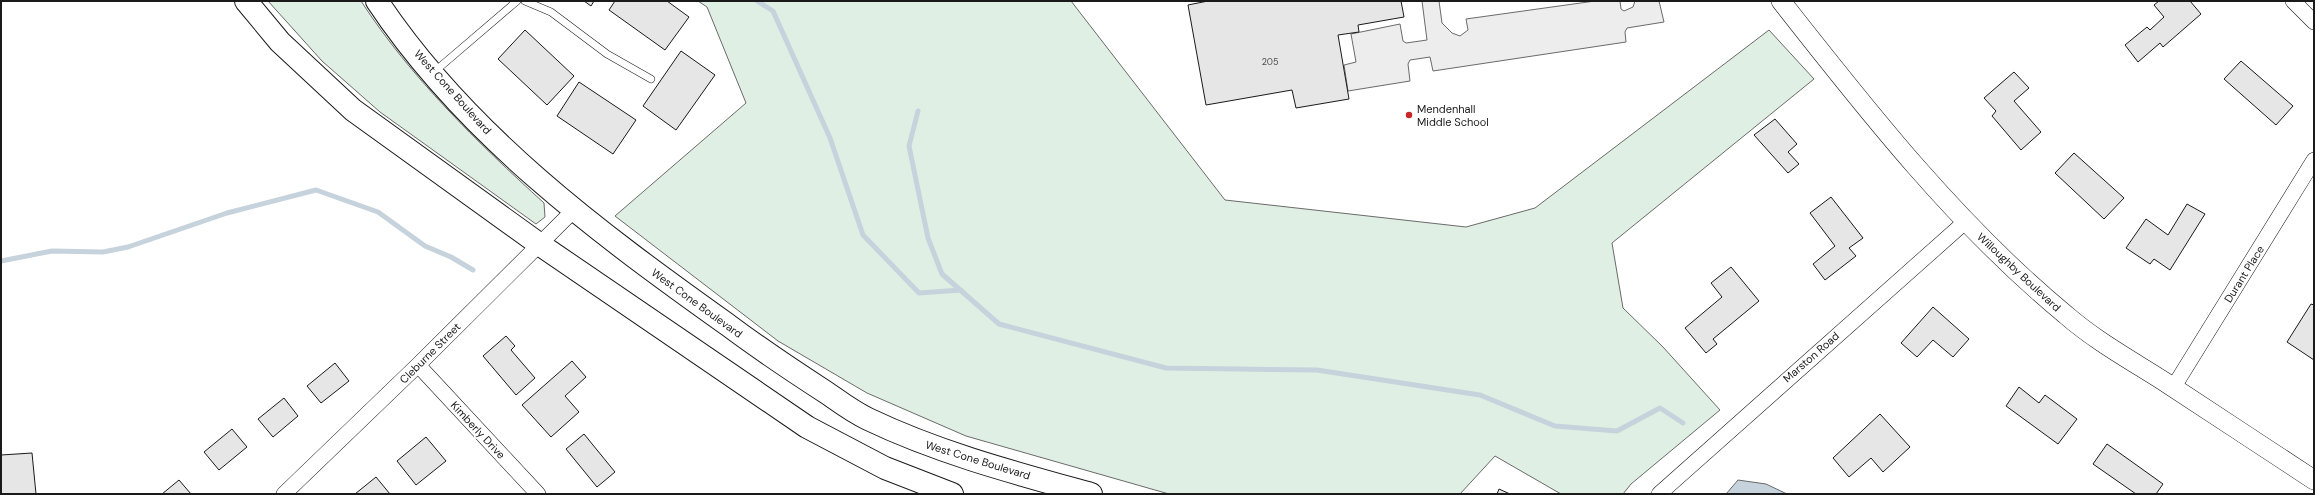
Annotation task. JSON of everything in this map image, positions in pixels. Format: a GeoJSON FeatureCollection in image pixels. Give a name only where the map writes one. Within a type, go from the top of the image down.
{"type":"FeatureCollection","features":[{"type":"Feature","properties":{"kind":"main road"},"geometry":{"type":"LineString","coordinates":[[246,1],[280,42],[353,110],[539,244],[807,427],[885,468],[952,494]]}},
{"type":"Feature","properties":{"kind":"main road","name":"West Cone Boulevard"},"geometry":{"type":"LineString","coordinates":[[377,1],[432,73],[481,126],[574,210],[650,270],[775,360],[865,418],[920,442],[1091,494]]}},
{"type":"Feature","properties":{"kind":"street","name":"Willoughby Boulevard"},"geometry":{"type":"LineString","coordinates":[[1781,1],[1870,112],[1965,222],[2016,272],[2067,317],[2314,480]]}},
{"type":"Feature","properties":{"kind":"street"},"geometry":{"type":"LineString","coordinates":[[2293,1],[2314,22]]}},
{"type":"Feature","properties":{"kind":"street","name":"Durant Place"},"geometry":{"type":"LineString","coordinates":[[2173,388],[2314,160]]}},
{"type":"Feature","properties":{"kind":"street","name":"Cleburne Street"},"geometry":{"type":"LineString","coordinates":[[284,494],[418,365],[574,210]]}},
{"type":"Feature","properties":{"kind":"street","name":"Marston Road"},"geometry":{"type":"LineString","coordinates":[[1659,494],[1965,222]]}},
{"type":"Feature","properties":{"kind":"street","name":"Kimberly Drive"},"geometry":{"type":"LineString","coordinates":[[418,365],[538,494]]}},
{"type":"Feature","properties":{"kind":"lane"},"geometry":{"type":"LineString","coordinates":[[432,73],[517,1]]}},
{"type":"Feature","properties":{"kind":"lane"},"geometry":{"type":"LineString","coordinates":[[525,1],[551,12],[607,54],[651,79]]}},
{"type":"Feature","properties":{"kind":"green space"},"geometry":{"type":"Polygon","coordinates":[[[268,1],[361,1],[380,29],[423,83],[494,157],[544,203],[545,217],[536,224],[380,112],[322,61],[268,1]]]}},
{"type":"Feature","properties":{"kind":"green space"},"geometry":{"type":"Polygon","coordinates":[[[698,1],[1071,1],[1225,200],[1466,227],[1535,208],[1769,30],[1814,79],[1612,243],[1623,308],[1663,347],[1720,410],[1631,484],[1623,494],[1561,494],[1495,456],[1460,494],[1169,494],[966,436],[867,393],[778,341],[615,216],[746,103],[707,7],[698,1]]]}},
{"type":"Feature","properties":{"kind":"shaded area"},"geometry":{"type":"Polygon","coordinates":[[[1422,1],[1439,1],[1442,23],[1452,33],[1460,36],[1468,30],[1466,19],[1595,1],[1620,1],[1621,9],[1624,11],[1633,7],[1635,1],[1659,1],[1664,22],[1627,28],[1625,32],[1626,42],[1433,71],[1430,57],[1410,60],[1408,64],[1410,81],[1348,91],[1344,65],[1356,62],[1351,34],[1400,24],[1403,41],[1406,43],[1427,40],[1422,1]]]}},
{"type":"Feature","properties":{"kind":"shaded area"},"geometry":{"type":"Polygon","coordinates":[[[1738,480],[1766,484],[1787,494],[1726,494],[1738,480]]]}},
{"type":"Feature","properties":{"kind":"building"},"geometry":{"type":"Polygon","coordinates":[[[584,1],[594,1],[591,6],[584,1]]]}},
{"type":"Feature","properties":{"kind":"building"},"geometry":{"type":"Polygon","coordinates":[[[615,1],[667,1],[689,17],[665,50],[609,10],[615,1]]]}},
{"type":"Feature","properties":{"kind":"building"},"geometry":{"type":"Polygon","coordinates":[[[1208,1],[1401,1],[1404,17],[1358,25],[1359,32],[1338,35],[1349,99],[1296,108],[1292,90],[1206,105],[1188,5],[1208,1]]]}},
{"type":"Feature","properties":{"kind":"building"},"geometry":{"type":"Polygon","coordinates":[[[2159,1],[2190,1],[2201,14],[2163,47],[2160,43],[2138,62],[2125,45],[2147,27],[2150,30],[2164,17],[2154,5],[2159,1]]]}},
{"type":"Feature","properties":{"kind":"building"},"geometry":{"type":"Polygon","coordinates":[[[525,30],[574,76],[547,105],[498,59],[525,30]]]}},
{"type":"Feature","properties":{"kind":"building"},"geometry":{"type":"Polygon","coordinates":[[[681,51],[715,75],[676,130],[643,106],[681,51]]]}},
{"type":"Feature","properties":{"kind":"building"},"geometry":{"type":"Polygon","coordinates":[[[2241,61],[2293,106],[2276,125],[2224,79],[2241,61]]]}},
{"type":"Feature","properties":{"kind":"building"},"geometry":{"type":"Polygon","coordinates":[[[2014,72],[2029,88],[2014,101],[2041,132],[2021,150],[1992,116],[1996,111],[1984,98],[2014,72]]]}},
{"type":"Feature","properties":{"kind":"building"},"geometry":{"type":"Polygon","coordinates":[[[579,82],[636,120],[613,154],[557,116],[579,82]]]}},
{"type":"Feature","properties":{"kind":"building"},"geometry":{"type":"Polygon","coordinates":[[[1775,119],[1797,144],[1788,152],[1799,164],[1788,173],[1754,135],[1775,119]]]}},
{"type":"Feature","properties":{"kind":"building"},"geometry":{"type":"Polygon","coordinates":[[[2074,153],[2124,198],[2104,219],[2055,173],[2074,153]]]}},
{"type":"Feature","properties":{"kind":"building"},"geometry":{"type":"Polygon","coordinates":[[[1831,197],[1863,238],[1849,248],[1856,256],[1825,280],[1813,264],[1835,246],[1810,213],[1831,197]]]}},
{"type":"Feature","properties":{"kind":"building"},"geometry":{"type":"Polygon","coordinates":[[[2187,204],[2205,214],[2170,270],[2154,259],[2150,264],[2126,248],[2146,219],[2168,235],[2187,204]]]}},
{"type":"Feature","properties":{"kind":"building"},"geometry":{"type":"Polygon","coordinates":[[[1731,267],[1759,301],[1713,339],[1717,344],[1706,353],[1685,328],[1722,297],[1711,283],[1731,267]]]}},
{"type":"Feature","properties":{"kind":"building"},"geometry":{"type":"Polygon","coordinates":[[[2311,304],[2314,305],[2314,360],[2287,342],[2311,304]]]}},
{"type":"Feature","properties":{"kind":"building"},"geometry":{"type":"Polygon","coordinates":[[[1933,307],[1969,339],[1953,357],[1933,340],[1917,357],[1901,343],[1933,307]]]}},
{"type":"Feature","properties":{"kind":"building"},"geometry":{"type":"Polygon","coordinates":[[[506,336],[515,346],[511,350],[535,378],[516,395],[483,356],[506,336]]]}},
{"type":"Feature","properties":{"kind":"building"},"geometry":{"type":"Polygon","coordinates":[[[572,361],[586,377],[565,396],[579,412],[551,437],[522,405],[572,361]]]}},
{"type":"Feature","properties":{"kind":"building"},"geometry":{"type":"Polygon","coordinates":[[[335,363],[349,381],[321,403],[307,386],[335,363]]]}},
{"type":"Feature","properties":{"kind":"building"},"geometry":{"type":"Polygon","coordinates":[[[2019,387],[2039,403],[2045,395],[2077,419],[2058,444],[2006,406],[2019,387]]]}},
{"type":"Feature","properties":{"kind":"building"},"geometry":{"type":"Polygon","coordinates":[[[284,398],[298,416],[273,437],[258,419],[284,398]]]}},
{"type":"Feature","properties":{"kind":"building"},"geometry":{"type":"Polygon","coordinates":[[[1880,414],[1910,447],[1883,472],[1871,458],[1849,477],[1833,458],[1880,414]]]}},
{"type":"Feature","properties":{"kind":"building"},"geometry":{"type":"Polygon","coordinates":[[[232,429],[247,447],[219,470],[204,452],[232,429]]]}},
{"type":"Feature","properties":{"kind":"building"},"geometry":{"type":"Polygon","coordinates":[[[584,434],[615,472],[597,487],[566,449],[584,434]]]}},
{"type":"Feature","properties":{"kind":"building"},"geometry":{"type":"Polygon","coordinates":[[[426,437],[446,461],[416,485],[397,461],[426,437]]]}},
{"type":"Feature","properties":{"kind":"building"},"geometry":{"type":"Polygon","coordinates":[[[2107,444],[2163,484],[2156,494],[2136,494],[2093,464],[2107,444]]]}},
{"type":"Feature","properties":{"kind":"building"},"geometry":{"type":"Polygon","coordinates":[[[32,453],[36,494],[1,494],[1,455],[32,453]]]}},
{"type":"Feature","properties":{"kind":"building"},"geometry":{"type":"Polygon","coordinates":[[[376,477],[390,494],[355,494],[376,477]]]}},
{"type":"Feature","properties":{"kind":"building"},"geometry":{"type":"Polygon","coordinates":[[[179,480],[191,494],[162,494],[179,480]]]}},
{"type":"Feature","properties":{"kind":"building"},"geometry":{"type":"Polygon","coordinates":[[[1499,489],[1510,494],[1497,494],[1499,489]]]}},
{"type":"Feature","properties":{"kind":"waterway"},"geometry":{"type":"LineString","coordinates":[[757,1],[773,11],[830,138],[863,235],[919,293],[961,290]]}},
{"type":"Feature","properties":{"kind":"waterway"},"geometry":{"type":"LineString","coordinates":[[918,111],[909,146],[928,238],[942,274],[999,324],[1166,368],[1317,370],[1480,395],[1555,426],[1617,431],[1660,408],[1683,423]]}},
{"type":"Feature","properties":{"kind":"waterway"},"geometry":{"type":"LineString","coordinates":[[1,261],[52,251],[103,252],[128,247],[227,213],[316,190],[378,212],[425,246],[451,257],[473,270]]}},
{"type":"Feature","properties":{"kind":"place","name":"Mendenhall Middle School"},"geometry":{"type":"Point","coordinates":[1409,115]}}]}
